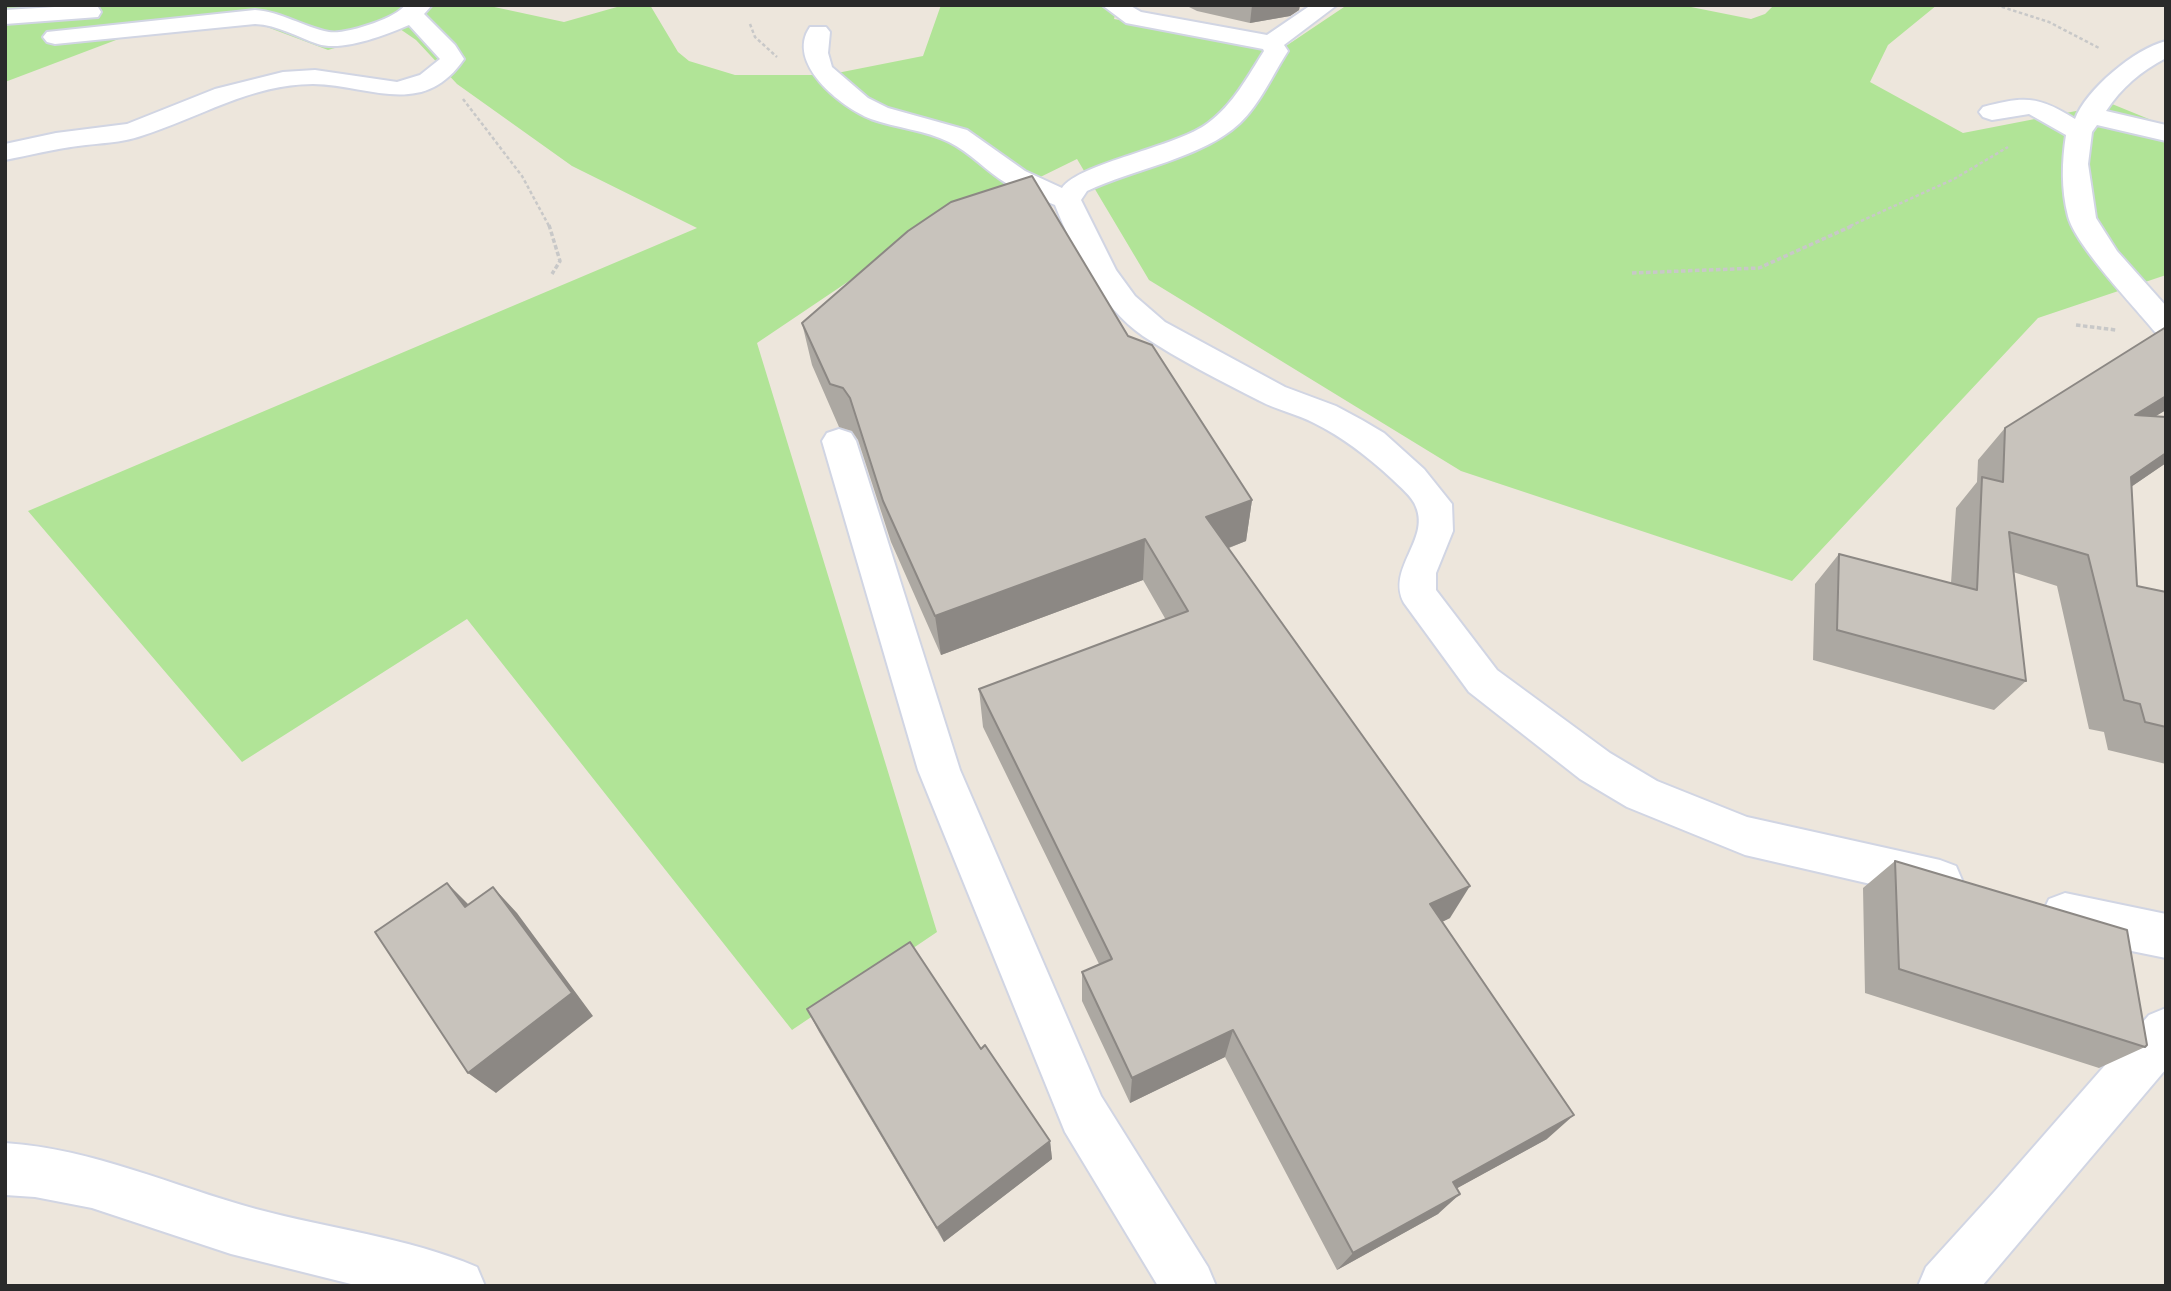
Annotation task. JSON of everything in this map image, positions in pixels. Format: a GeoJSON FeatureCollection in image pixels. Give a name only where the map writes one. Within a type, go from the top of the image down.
{"type":"FeatureCollection","features":[{"type":"Feature","properties":{"kind":"street"},"geometry":{"type":"LineString","coordinates":[[1113,5],[1134,18],[1271,43],[1326,5]]}},
{"type":"Feature","properties":{"kind":"street"},"geometry":{"type":"LineString","coordinates":[[5,17],[70,15],[122,8]]}},
{"type":"Feature","properties":{"kind":"street"},"geometry":{"type":"LineString","coordinates":[[5,152],[56,141],[132,131],[224,94],[283,79],[315,77],[397,89],[409,88],[436,74],[452,59],[416,10],[380,29],[338,39],[326,38],[272,18],[255,17],[55,37]]}},
{"type":"Feature","properties":{"kind":"street"},"geometry":{"type":"LineString","coordinates":[[818,32],[816,53],[821,70],[859,103],[879,113],[958,136],[1015,177],[1067,200],[1081,234],[1112,290],[1136,316],[1176,342],[1274,395],[1324,414],[1361,435],[1412,478],[1434,504],[1435,531],[1418,573],[1418,593],[1483,681],[1545,730],[1595,766],[1642,794],[1745,836],[1974,888]]}},
{"type":"Feature","properties":{"kind":"street"},"geometry":{"type":"LineString","coordinates":[[1067,200],[1077,185],[1096,176],[1171,151],[1215,131],[1233,116],[1268,64],[1276,51],[1271,43]]}},
{"type":"Feature","properties":{"kind":"street"},"geometry":{"type":"LineString","coordinates":[[2166,48],[2133,67],[2112,85],[2082,128],[2075,164],[2082,218],[2106,256],[2166,325]]}},
{"type":"Feature","properties":{"kind":"street"},"geometry":{"type":"LineString","coordinates":[[1992,112],[2031,106],[2082,128],[2166,133]]}},
{"type":"Feature","properties":{"kind":"street"},"geometry":{"type":"LineString","coordinates":[[839,441],[945,782],[1083,1114],[1189,1286]]}},
{"type":"Feature","properties":{"kind":"street"},"geometry":{"type":"LineString","coordinates":[[2038,906],[2102,924],[2166,936]]}},
{"type":"Feature","properties":{"kind":"street"},"geometry":{"type":"LineString","coordinates":[[1945,1286],[2014,1210],[2166,1032]]}},
{"type":"Feature","properties":{"kind":"street"},"geometry":{"type":"LineString","coordinates":[[5,1169],[34,1170],[122,1189],[231,1228],[458,1286]]}},
{"type":"Feature","properties":{"kind":"path"},"geometry":{"type":"LineString","coordinates":[[1996,5],[2069,29],[2133,67]]}},
{"type":"Feature","properties":{"kind":"path"},"geometry":{"type":"LineString","coordinates":[[436,74],[459,94],[486,128],[522,176],[546,216],[550,237],[560,261],[552,275]]}},
{"type":"Feature","properties":{"kind":"path"},"geometry":{"type":"LineString","coordinates":[[1632,273],[1759,268],[1954,179],[2003,149],[2049,131],[2082,128]]}},
{"type":"Feature","properties":{"kind":"green space"},"geometry":{"type":"Polygon","coordinates":[[[5,5],[485,5],[564,22],[624,5],[650,5],[678,52],[689,61],[735,75],[827,75],[923,56],[941,5],[1118,5],[1114,19],[1283,48],[1347,5],[1681,5],[1751,19],[1765,14],[1774,5],[1937,5],[1888,45],[1870,82],[1963,133],[2112,104],[2166,126],[2166,275],[2038,318],[1792,581],[1461,471],[1149,280],[1077,159],[904,244],[757,343],[937,932],[792,1030],[467,619],[242,762],[28,511],[697,228],[572,166],[457,84],[416,40],[400,29],[328,50],[259,24],[124,37],[5,82],[5,5]]]}},
{"type":"Feature","properties":{"kind":"building"},"geometry":{"type":"Polygon","coordinates":[[[1032,176],[1128,336],[1152,345],[1252,500],[1206,517],[1470,886],[1430,904],[1574,1115],[1453,1182],[1460,1194],[1353,1253],[1233,1030],[1132,1078],[1082,972],[1112,959],[979,689],[1188,611],[1145,539],[935,616],[883,501],[850,398],[843,388],[830,384],[802,323],[908,231],[951,202],[1032,176]]]}},
{"type":"Feature","properties":{"kind":"building"},"geometry":{"type":"Polygon","coordinates":[[[2166,327],[2166,396],[2135,415],[2166,417],[2166,453],[2131,477],[2137,586],[2166,592],[2166,727],[2145,722],[2140,704],[2124,700],[2088,555],[2009,532],[2026,681],[1837,630],[1839,554],[1977,590],[1982,477],[2003,482],[2005,428],[2166,327]]]}},
{"type":"Feature","properties":{"kind":"building"},"geometry":{"type":"Polygon","coordinates":[[[1895,861],[2127,930],[2147,1045],[2145,1047],[1899,969],[1895,861]]]}},
{"type":"Feature","properties":{"kind":"building"},"geometry":{"type":"Polygon","coordinates":[[[447,883],[465,907],[493,887],[572,993],[468,1073],[375,932],[447,883]]]}},
{"type":"Feature","properties":{"kind":"building"},"geometry":{"type":"Polygon","coordinates":[[[910,942],[981,1049],[985,1045],[1050,1141],[937,1228],[807,1009],[910,942]]]}}]}
